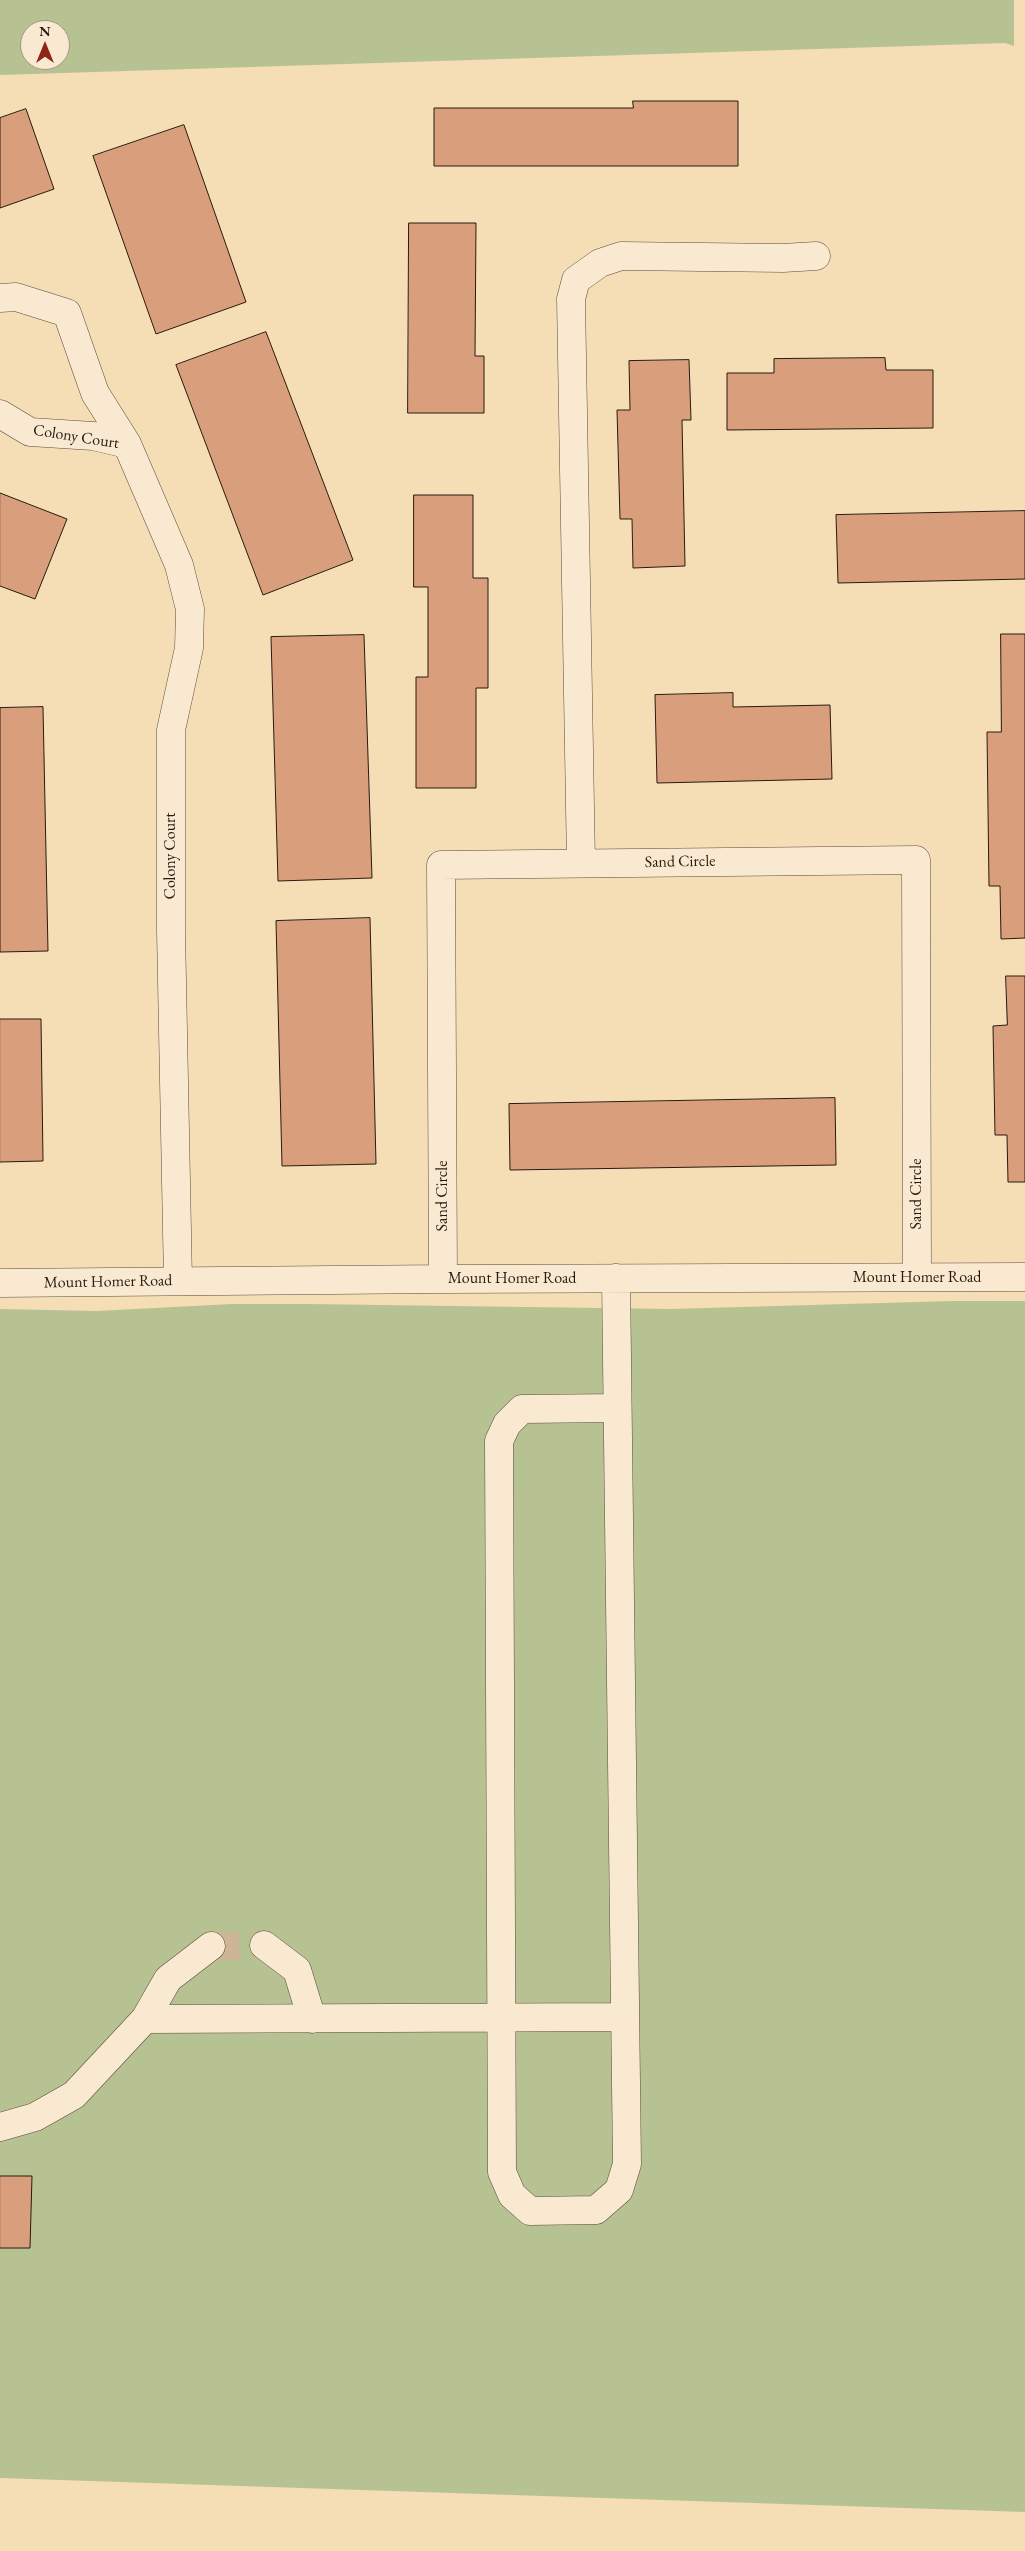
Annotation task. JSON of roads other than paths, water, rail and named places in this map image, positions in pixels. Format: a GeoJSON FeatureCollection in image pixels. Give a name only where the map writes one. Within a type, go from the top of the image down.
{"type":"FeatureCollection","features":[{"type":"Feature","properties":{"kind":"street"},"geometry":{"type":"LineString","coordinates":[[581,863],[571,299],[576,280],[600,263],[622,256],[783,258],[816,256]]}},
{"type":"Feature","properties":{"kind":"street","name":"Colony Court"},"geometry":{"type":"LineString","coordinates":[[0,298],[16,297],[67,313],[94,393],[127,444],[179,565],[190,609],[189,648],[171,730],[171,931],[178,1282]]}},
{"type":"Feature","properties":{"kind":"street","name":"Colony Court"},"geometry":{"type":"LineString","coordinates":[[0,414],[30,432],[93,436],[127,444]]}},
{"type":"Feature","properties":{"kind":"street","name":"Sand Circle"},"geometry":{"type":"LineString","coordinates":[[443,1279],[441,865],[916,860],[917,1278]]}},
{"type":"Feature","properties":{"kind":"street","name":"Mount Homer Road"},"geometry":{"type":"LineString","coordinates":[[0,1283],[1025,1277]]}},
{"type":"Feature","properties":{"kind":"street"},"geometry":{"type":"LineString","coordinates":[[616,1278],[627,2164],[618,2190],[596,2210],[530,2211],[512,2194],[502,2172],[499,1441],[508,1424],[522,1409],[617,1408]]}},
{"type":"Feature","properties":{"kind":"street"},"geometry":{"type":"LineString","coordinates":[[264,1945],[296,1970],[312,2019]]}},
{"type":"Feature","properties":{"kind":"street"},"geometry":{"type":"LineString","coordinates":[[0,2127],[36,2117],[74,2095],[145,2019],[168,1978],[212,1946]]}},
{"type":"Feature","properties":{"kind":"street"},"geometry":{"type":"LineString","coordinates":[[145,2019],[625,2017]]}},
{"type":"Feature","properties":{"kind":"tunnel"},"geometry":{"type":"LineString","coordinates":[[211,1946],[264,1945]]}}]}
